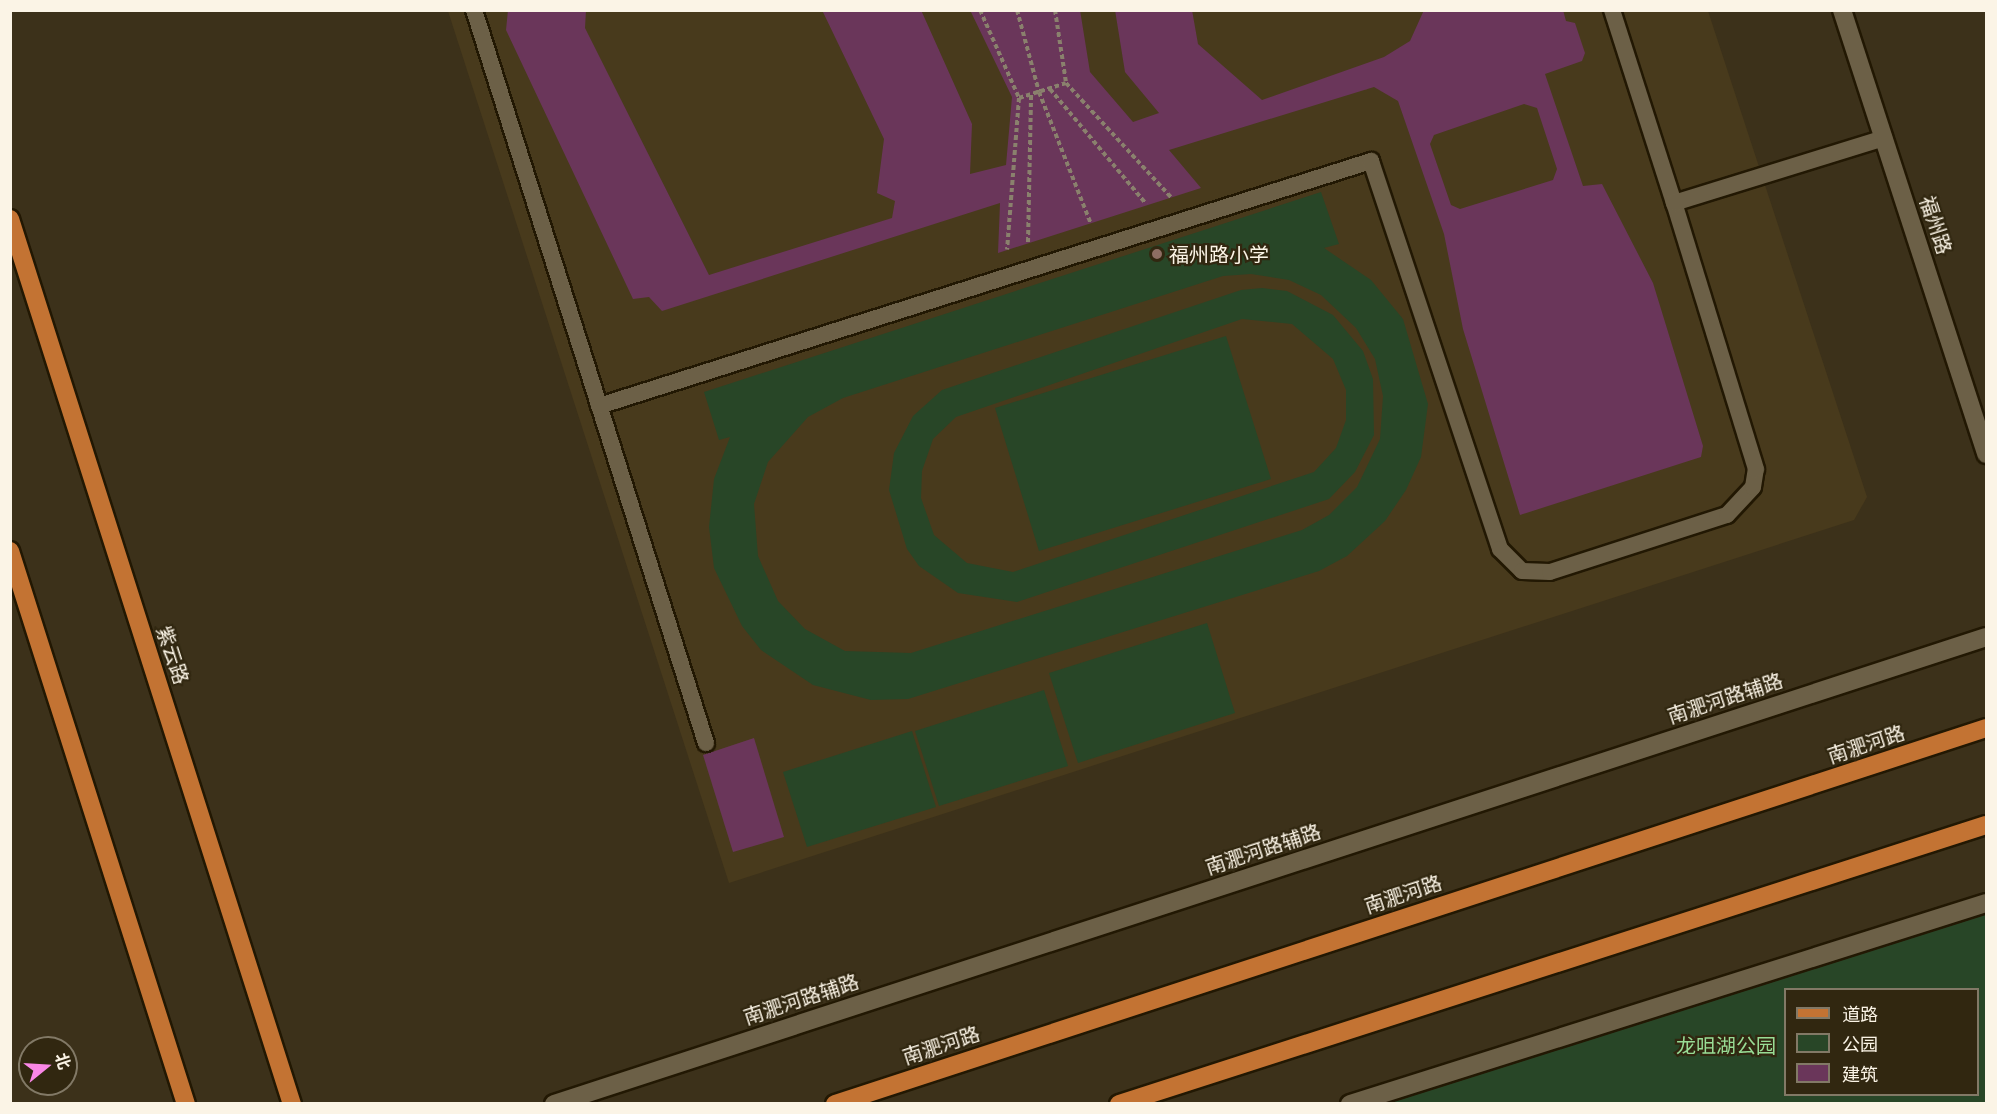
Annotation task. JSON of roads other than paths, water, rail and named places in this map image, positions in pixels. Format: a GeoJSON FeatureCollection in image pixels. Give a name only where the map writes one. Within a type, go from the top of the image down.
{"type":"FeatureCollection","features":[{"type":"Feature","properties":{"kind":"main road","name":"紫云路"},"geometry":{"type":"LineString","coordinates":[[10,219],[292,1104]]}},
{"type":"Feature","properties":{"kind":"main road"},"geometry":{"type":"LineString","coordinates":[[10,551],[186,1104]]}},
{"type":"Feature","properties":{"kind":"main road","name":"南淝河路"},"geometry":{"type":"LineString","coordinates":[[835,1104],[1986,728]]}},
{"type":"Feature","properties":{"kind":"main road"},"geometry":{"type":"LineString","coordinates":[[1119,1104],[1986,825]]}},
{"type":"Feature","properties":{"kind":"street","name":"福州路"},"geometry":{"type":"LineString","coordinates":[[1842,10],[1986,454]]}},
{"type":"Feature","properties":{"kind":"street","name":"南淝河路辅路"},"geometry":{"type":"LineString","coordinates":[[554,1104],[1986,637]]}},
{"type":"Feature","properties":{"kind":"street"},"geometry":{"type":"LineString","coordinates":[[1350,1104],[1986,903]]}},
{"type":"Feature","properties":{"kind":"lane"},"geometry":{"type":"LineString","coordinates":[[474,10],[706,743]]}},
{"type":"Feature","properties":{"kind":"lane"},"geometry":{"type":"LineString","coordinates":[[599,406],[1371,161],[1500,549],[1522,571],[1550,572],[1727,515],[1753,487],[1756,469],[1612,10]]}},
{"type":"Feature","properties":{"kind":"lane"},"geometry":{"type":"LineString","coordinates":[[1674,203],[1884,138]]}},
{"type":"Feature","properties":{"kind":"place","name":"福州路小学"},"geometry":{"type":"Point","coordinates":[1157,254]}},
{"type":"Feature","properties":{"kind":"park label","name":"龙咀湖公园"},"geometry":{"type":"Point","coordinates":[1726,1045]}}]}
